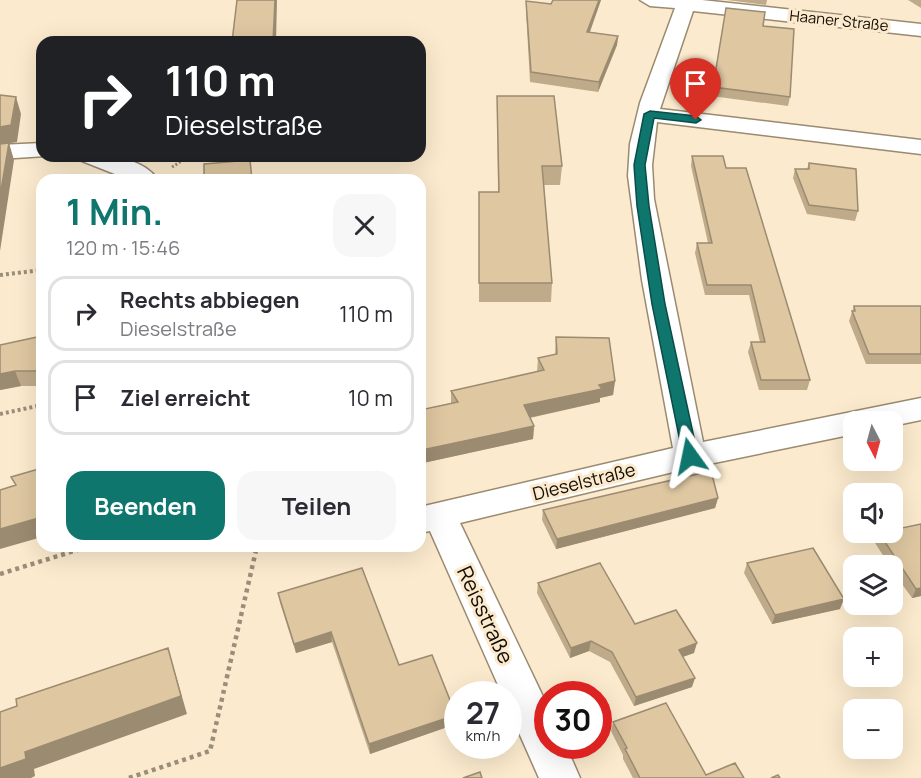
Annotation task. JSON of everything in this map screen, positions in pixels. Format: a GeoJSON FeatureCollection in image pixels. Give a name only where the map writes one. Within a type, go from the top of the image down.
{"type":"FeatureCollection","features":[{"type":"Feature","properties":{"kind":"street","name":"Haaner Straße"},"geometry":{"type":"LineString","coordinates":[[650,0],[921,30]]}},
{"type":"Feature","properties":{"kind":"street"},"geometry":{"type":"LineString","coordinates":[[686,4],[650,114],[640,165],[643,206],[658,304],[690,456]]}},
{"type":"Feature","properties":{"kind":"street"},"geometry":{"type":"LineString","coordinates":[[650,114],[921,147]]}},
{"type":"Feature","properties":{"kind":"street"},"geometry":{"type":"LineString","coordinates":[[0,152],[36,150]]}},
{"type":"Feature","properties":{"kind":"street"},"geometry":{"type":"LineString","coordinates":[[111,162],[136,174]]}},
{"type":"Feature","properties":{"kind":"street"},"geometry":{"type":"LineString","coordinates":[[903,413],[921,409]]}},
{"type":"Feature","properties":{"kind":"street","name":"Dieselstraße"},"geometry":{"type":"LineString","coordinates":[[430,518],[690,456],[843,425]]}},
{"type":"Feature","properties":{"kind":"street","name":"Reisstraße"},"geometry":{"type":"LineString","coordinates":[[430,518],[560,778]]}},
{"type":"Feature","properties":{"kind":"path"},"geometry":{"type":"LineString","coordinates":[[168,170],[181,162]]}},
{"type":"Feature","properties":{"kind":"path"},"geometry":{"type":"LineString","coordinates":[[0,275],[36,271]]}},
{"type":"Feature","properties":{"kind":"path"},"geometry":{"type":"LineString","coordinates":[[0,414],[36,406]]}},
{"type":"Feature","properties":{"kind":"path"},"geometry":{"type":"LineString","coordinates":[[0,574],[71,552]]}},
{"type":"Feature","properties":{"kind":"path"},"geometry":{"type":"LineString","coordinates":[[129,778],[210,751],[256,552]]}},
{"type":"Feature","properties":{"kind":"building"},"geometry":{"type":"Polygon","coordinates":[[[237,0],[275,0],[273,36],[233,36],[237,0]]]}},
{"type":"Feature","properties":{"kind":"building"},"geometry":{"type":"Polygon","coordinates":[[[553,0],[599,0],[587,32],[618,36],[599,82],[531,72],[526,1],[551,4],[553,0]]]}},
{"type":"Feature","properties":{"kind":"building"},"geometry":{"type":"Polygon","coordinates":[[[726,8],[765,12],[763,26],[794,29],[790,97],[713,87],[726,8]]]}},
{"type":"Feature","properties":{"kind":"building"},"geometry":{"type":"Polygon","coordinates":[[[0,95],[16,97],[11,125],[0,127],[0,95]]]}},
{"type":"Feature","properties":{"kind":"building"},"geometry":{"type":"Polygon","coordinates":[[[497,96],[554,96],[562,166],[542,166],[552,283],[479,283],[479,192],[499,192],[497,96]]]}},
{"type":"Feature","properties":{"kind":"building"},"geometry":{"type":"Polygon","coordinates":[[[9,143],[0,196],[0,144],[9,143]]]}},
{"type":"Feature","properties":{"kind":"building"},"geometry":{"type":"Polygon","coordinates":[[[692,156],[723,156],[726,168],[746,168],[810,380],[761,380],[751,342],[765,342],[751,285],[707,285],[697,243],[712,243],[692,156]]]}},
{"type":"Feature","properties":{"kind":"building"},"geometry":{"type":"Polygon","coordinates":[[[250,162],[251,174],[204,174],[204,164],[250,162]]]}},
{"type":"Feature","properties":{"kind":"building"},"geometry":{"type":"Polygon","coordinates":[[[809,163],[856,169],[858,211],[809,205],[795,169],[809,169],[809,163]]]}},
{"type":"Feature","properties":{"kind":"building"},"geometry":{"type":"Polygon","coordinates":[[[854,306],[921,306],[921,354],[869,354],[852,311],[855,311],[854,306]]]}},
{"type":"Feature","properties":{"kind":"building"},"geometry":{"type":"Polygon","coordinates":[[[36,337],[36,371],[0,374],[0,345],[36,337]]]}},
{"type":"Feature","properties":{"kind":"building"},"geometry":{"type":"Polygon","coordinates":[[[556,337],[609,338],[615,381],[599,385],[602,389],[524,405],[534,426],[426,449],[426,409],[458,402],[451,391],[544,370],[538,358],[557,354],[556,337]]]}},
{"type":"Feature","properties":{"kind":"building"},"geometry":{"type":"Polygon","coordinates":[[[36,470],[36,519],[0,529],[0,490],[16,485],[11,477],[36,470]]]}},
{"type":"Feature","properties":{"kind":"building"},"geometry":{"type":"Polygon","coordinates":[[[711,471],[718,498],[557,539],[543,510],[711,471]]]}},
{"type":"Feature","properties":{"kind":"building"},"geometry":{"type":"Polygon","coordinates":[[[921,524],[921,588],[916,589],[903,569],[903,555],[894,555],[886,543],[903,543],[903,528],[921,524]]]}},
{"type":"Feature","properties":{"kind":"building"},"geometry":{"type":"Polygon","coordinates":[[[813,548],[843,599],[775,615],[747,563],[813,548]]]}},
{"type":"Feature","properties":{"kind":"building"},"geometry":{"type":"Polygon","coordinates":[[[600,563],[635,624],[676,610],[697,643],[679,650],[695,678],[636,697],[612,652],[591,641],[571,648],[538,583],[600,563]]]}},
{"type":"Feature","properties":{"kind":"building"},"geometry":{"type":"Polygon","coordinates":[[[362,568],[399,665],[432,655],[444,685],[444,719],[369,744],[331,632],[294,644],[278,593],[362,568]]]}},
{"type":"Feature","properties":{"kind":"building"},"geometry":{"type":"Polygon","coordinates":[[[168,648],[181,696],[25,752],[26,759],[0,768],[0,712],[17,706],[16,699],[168,648]]]}},
{"type":"Feature","properties":{"kind":"building"},"geometry":{"type":"Polygon","coordinates":[[[666,703],[706,775],[735,763],[744,778],[640,778],[613,722],[666,703]]]}},
{"type":"Feature","properties":{"kind":"building"},"geometry":{"type":"Polygon","coordinates":[[[480,772],[482,778],[463,778],[480,772]]]}},
{"type":"Feature","properties":{"kind":"route"},"geometry":{"type":"LineString","coordinates":[[690,456],[658,304],[643,206],[640,165],[650,114],[696,120]]}}]}
